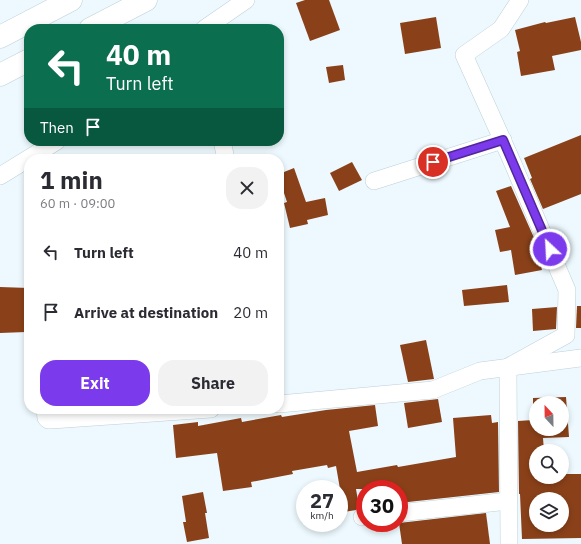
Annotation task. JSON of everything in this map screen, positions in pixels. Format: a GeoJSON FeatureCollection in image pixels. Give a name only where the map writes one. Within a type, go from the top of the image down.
{"type":"FeatureCollection","features":[{"type":"Feature","properties":{"kind":"highway"},"geometry":{"type":"LineString","coordinates":[[25,24],[71,0]]}},
{"type":"Feature","properties":{"kind":"highway"},"geometry":{"type":"LineString","coordinates":[[100,24],[146,0]]}},
{"type":"Feature","properties":{"kind":"highway"},"geometry":{"type":"LineString","coordinates":[[0,37],[24,24]]}},
{"type":"Feature","properties":{"kind":"highway"},"geometry":{"type":"LineString","coordinates":[[0,75],[24,63]]}},
{"type":"Feature","properties":{"kind":"street"},"geometry":{"type":"LineString","coordinates":[[211,24],[246,0]]}},
{"type":"Feature","properties":{"kind":"street"},"geometry":{"type":"LineString","coordinates":[[508,367],[566,335],[567,290],[503,140],[464,55],[501,29],[520,0]]}},
{"type":"Feature","properties":{"kind":"street"},"geometry":{"type":"LineString","coordinates":[[374,181],[503,140]]}},
{"type":"Feature","properties":{"kind":"street"},"geometry":{"type":"LineString","coordinates":[[38,154],[50,146]]}},
{"type":"Feature","properties":{"kind":"street"},"geometry":{"type":"LineString","coordinates":[[0,176],[24,162]]}},
{"type":"Feature","properties":{"kind":"street"},"geometry":{"type":"LineString","coordinates":[[284,404],[433,390],[480,371],[581,358]]}},
{"type":"Feature","properties":{"kind":"street"},"geometry":{"type":"LineString","coordinates":[[508,367],[509,544]]}},
{"type":"Feature","properties":{"kind":"street"},"geometry":{"type":"LineString","coordinates":[[46,414],[46,418],[51,420],[138,414]]}},
{"type":"Feature","properties":{"kind":"street"},"geometry":{"type":"LineString","coordinates":[[408,512],[508,501]]}},
{"type":"Feature","properties":{"kind":"building"},"geometry":{"type":"Polygon","coordinates":[[[305,0],[329,0],[340,30],[310,41],[296,3],[305,0]]]}},
{"type":"Feature","properties":{"kind":"building"},"geometry":{"type":"Polygon","coordinates":[[[436,17],[441,48],[405,54],[400,23],[436,17]]]}},
{"type":"Feature","properties":{"kind":"building"},"geometry":{"type":"Polygon","coordinates":[[[575,17],[581,42],[581,50],[552,56],[555,70],[521,76],[517,52],[520,51],[515,30],[545,22],[575,17]]]}},
{"type":"Feature","properties":{"kind":"building"},"geometry":{"type":"Polygon","coordinates":[[[343,65],[345,80],[329,83],[326,67],[343,65]]]}},
{"type":"Feature","properties":{"kind":"building"},"geometry":{"type":"Polygon","coordinates":[[[581,135],[581,194],[543,209],[530,179],[532,178],[524,158],[581,135]]]}},
{"type":"Feature","properties":{"kind":"building"},"geometry":{"type":"Polygon","coordinates":[[[352,162],[362,180],[339,191],[330,173],[352,162]]]}},
{"type":"Feature","properties":{"kind":"building"},"geometry":{"type":"Polygon","coordinates":[[[294,168],[306,202],[325,198],[328,215],[307,220],[308,224],[290,228],[284,203],[287,202],[284,193],[284,172],[294,168]]]}},
{"type":"Feature","properties":{"kind":"building"},"geometry":{"type":"Polygon","coordinates":[[[511,186],[535,240],[542,270],[515,275],[511,250],[500,252],[495,230],[510,227],[496,191],[511,186]]]}},
{"type":"Feature","properties":{"kind":"building"},"geometry":{"type":"Polygon","coordinates":[[[507,285],[509,302],[464,306],[462,290],[507,285]]]}},
{"type":"Feature","properties":{"kind":"building"},"geometry":{"type":"Polygon","coordinates":[[[0,287],[24,288],[24,332],[0,333],[0,287]]]}},
{"type":"Feature","properties":{"kind":"building"},"geometry":{"type":"Polygon","coordinates":[[[577,306],[581,306],[581,328],[576,328],[577,306]]]}},
{"type":"Feature","properties":{"kind":"building"},"geometry":{"type":"Polygon","coordinates":[[[557,307],[556,329],[533,331],[532,309],[557,307]]]}},
{"type":"Feature","properties":{"kind":"building"},"geometry":{"type":"Polygon","coordinates":[[[426,340],[434,379],[408,382],[400,345],[426,340]]]}},
{"type":"Feature","properties":{"kind":"building"},"geometry":{"type":"Polygon","coordinates":[[[438,399],[442,422],[408,428],[404,403],[438,399]]]}},
{"type":"Feature","properties":{"kind":"building"},"geometry":{"type":"Polygon","coordinates":[[[375,405],[378,426],[349,431],[357,472],[456,457],[453,418],[491,415],[492,423],[498,422],[499,492],[408,502],[408,480],[356,480],[356,510],[348,511],[348,480],[338,480],[336,466],[328,468],[327,465],[292,471],[293,474],[251,482],[252,487],[223,491],[217,453],[176,458],[173,425],[198,422],[198,426],[241,418],[242,422],[281,415],[282,417],[326,410],[375,405]]]}},
{"type":"Feature","properties":{"kind":"building"},"geometry":{"type":"Polygon","coordinates":[[[529,420],[529,436],[569,436],[543,438],[543,444],[529,444],[529,484],[569,484],[569,474],[581,474],[581,538],[522,539],[519,494],[518,421],[529,420]]]}},
{"type":"Feature","properties":{"kind":"building"},"geometry":{"type":"Polygon","coordinates":[[[203,492],[207,513],[205,513],[209,538],[187,542],[183,522],[186,522],[182,496],[203,492]]]}},
{"type":"Feature","properties":{"kind":"building"},"geometry":{"type":"Polygon","coordinates":[[[486,513],[490,544],[402,544],[400,532],[408,532],[408,522],[486,513]]]}},
{"type":"Feature","properties":{"kind":"route"},"geometry":{"type":"LineString","coordinates":[[433,162],[503,140],[550,249]]}}]}
